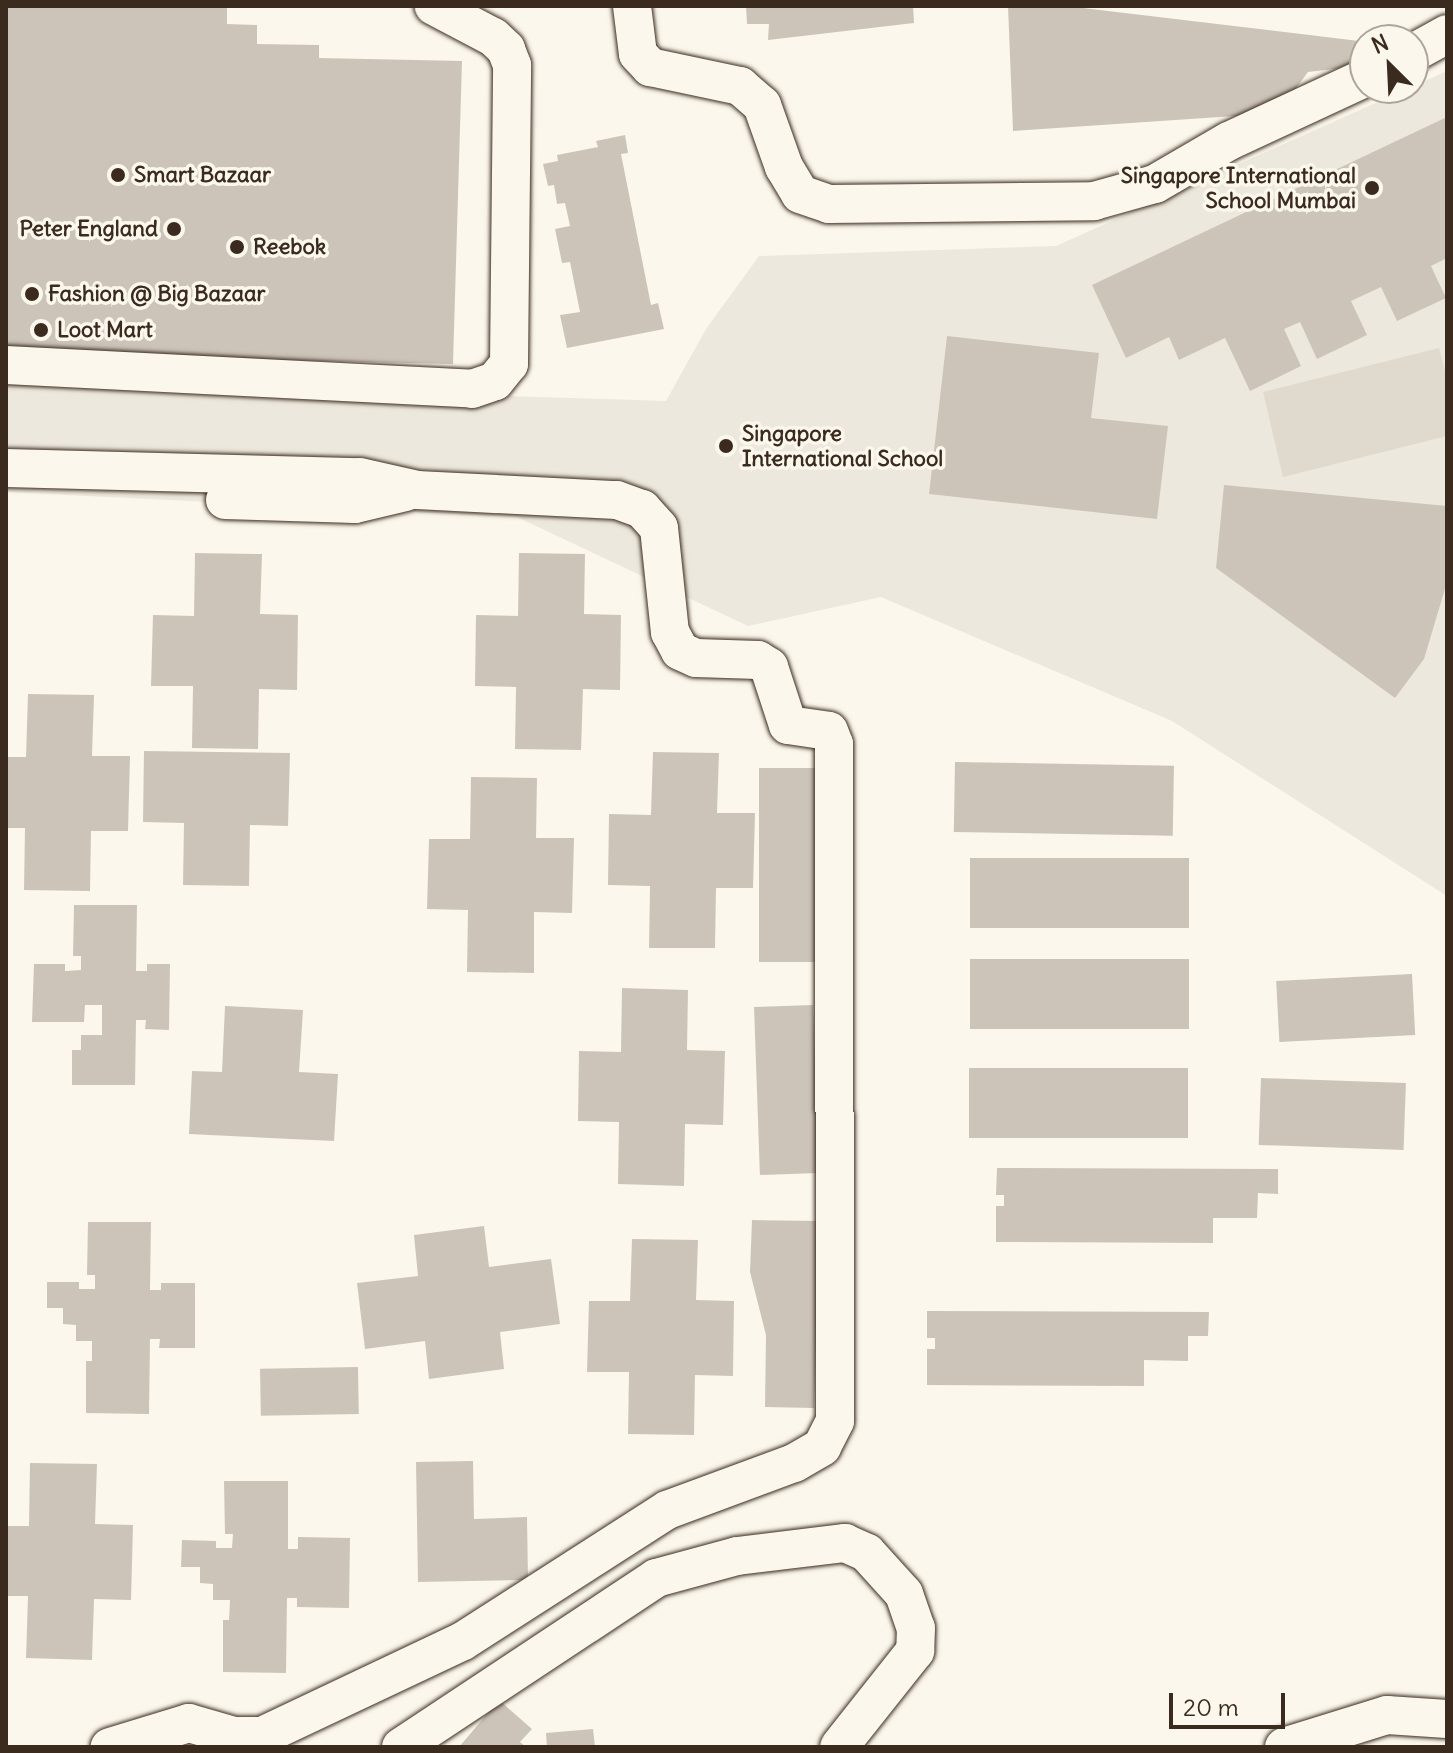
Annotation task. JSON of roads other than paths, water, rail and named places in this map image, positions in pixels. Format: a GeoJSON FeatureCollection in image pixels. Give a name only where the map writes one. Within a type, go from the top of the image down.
{"type":"FeatureCollection","features":[{"type":"Feature","properties":{"kind":"street"},"geometry":{"type":"LineString","coordinates":[[6,365],[472,389],[495,381],[509,364],[512,65],[506,49],[493,37],[434,6]]}},
{"type":"Feature","properties":{"kind":"street"},"geometry":{"type":"LineString","coordinates":[[632,6],[638,54],[650,67],[740,86],[762,105],[784,167],[800,194],[829,204],[1094,201],[1155,184],[1229,141],[1349,85]]}},
{"type":"Feature","properties":{"kind":"street"},"geometry":{"type":"LineString","coordinates":[[1429,44],[1447,34]]}},
{"type":"Feature","properties":{"kind":"street"},"geometry":{"type":"LineString","coordinates":[[6,468],[360,477],[417,490],[617,500],[642,509],[659,528],[670,632],[680,651],[696,658],[758,660],[769,667],[788,725],[829,731],[834,744],[835,1421],[822,1447],[794,1463],[667,1510],[463,1641],[262,1736],[234,1736],[189,1723],[110,1747]]}},
{"type":"Feature","properties":{"kind":"street"},"geometry":{"type":"LineString","coordinates":[[6,493],[355,504],[417,490]]}},
{"type":"Feature","properties":{"kind":"street"},"geometry":{"type":"LineString","coordinates":[[401,1747],[656,1578],[737,1556],[845,1543],[867,1553],[904,1594],[916,1628],[915,1651],[839,1747]]}},
{"type":"Feature","properties":{"kind":"street"},"geometry":{"type":"LineString","coordinates":[[1284,1747],[1387,1715],[1447,1719]]}},
{"type":"Feature","properties":{"kind":"place","name":"Smart Bazaar"},"geometry":{"type":"Point","coordinates":[118,175]}},
{"type":"Feature","properties":{"kind":"place","name":"Singapore International School Mumbai"},"geometry":{"type":"Point","coordinates":[1372,188]}},
{"type":"Feature","properties":{"kind":"place","name":"Peter England"},"geometry":{"type":"Point","coordinates":[174,229]}},
{"type":"Feature","properties":{"kind":"place","name":"Reebok"},"geometry":{"type":"Point","coordinates":[237,247]}},
{"type":"Feature","properties":{"kind":"place","name":"Fashion @ Big Bazaar"},"geometry":{"type":"Point","coordinates":[32,294]}},
{"type":"Feature","properties":{"kind":"place","name":"Loot Mart"},"geometry":{"type":"Point","coordinates":[41,330]}},
{"type":"Feature","properties":{"kind":"place","name":"Singapore International School"},"geometry":{"type":"Point","coordinates":[726,446]}}]}
